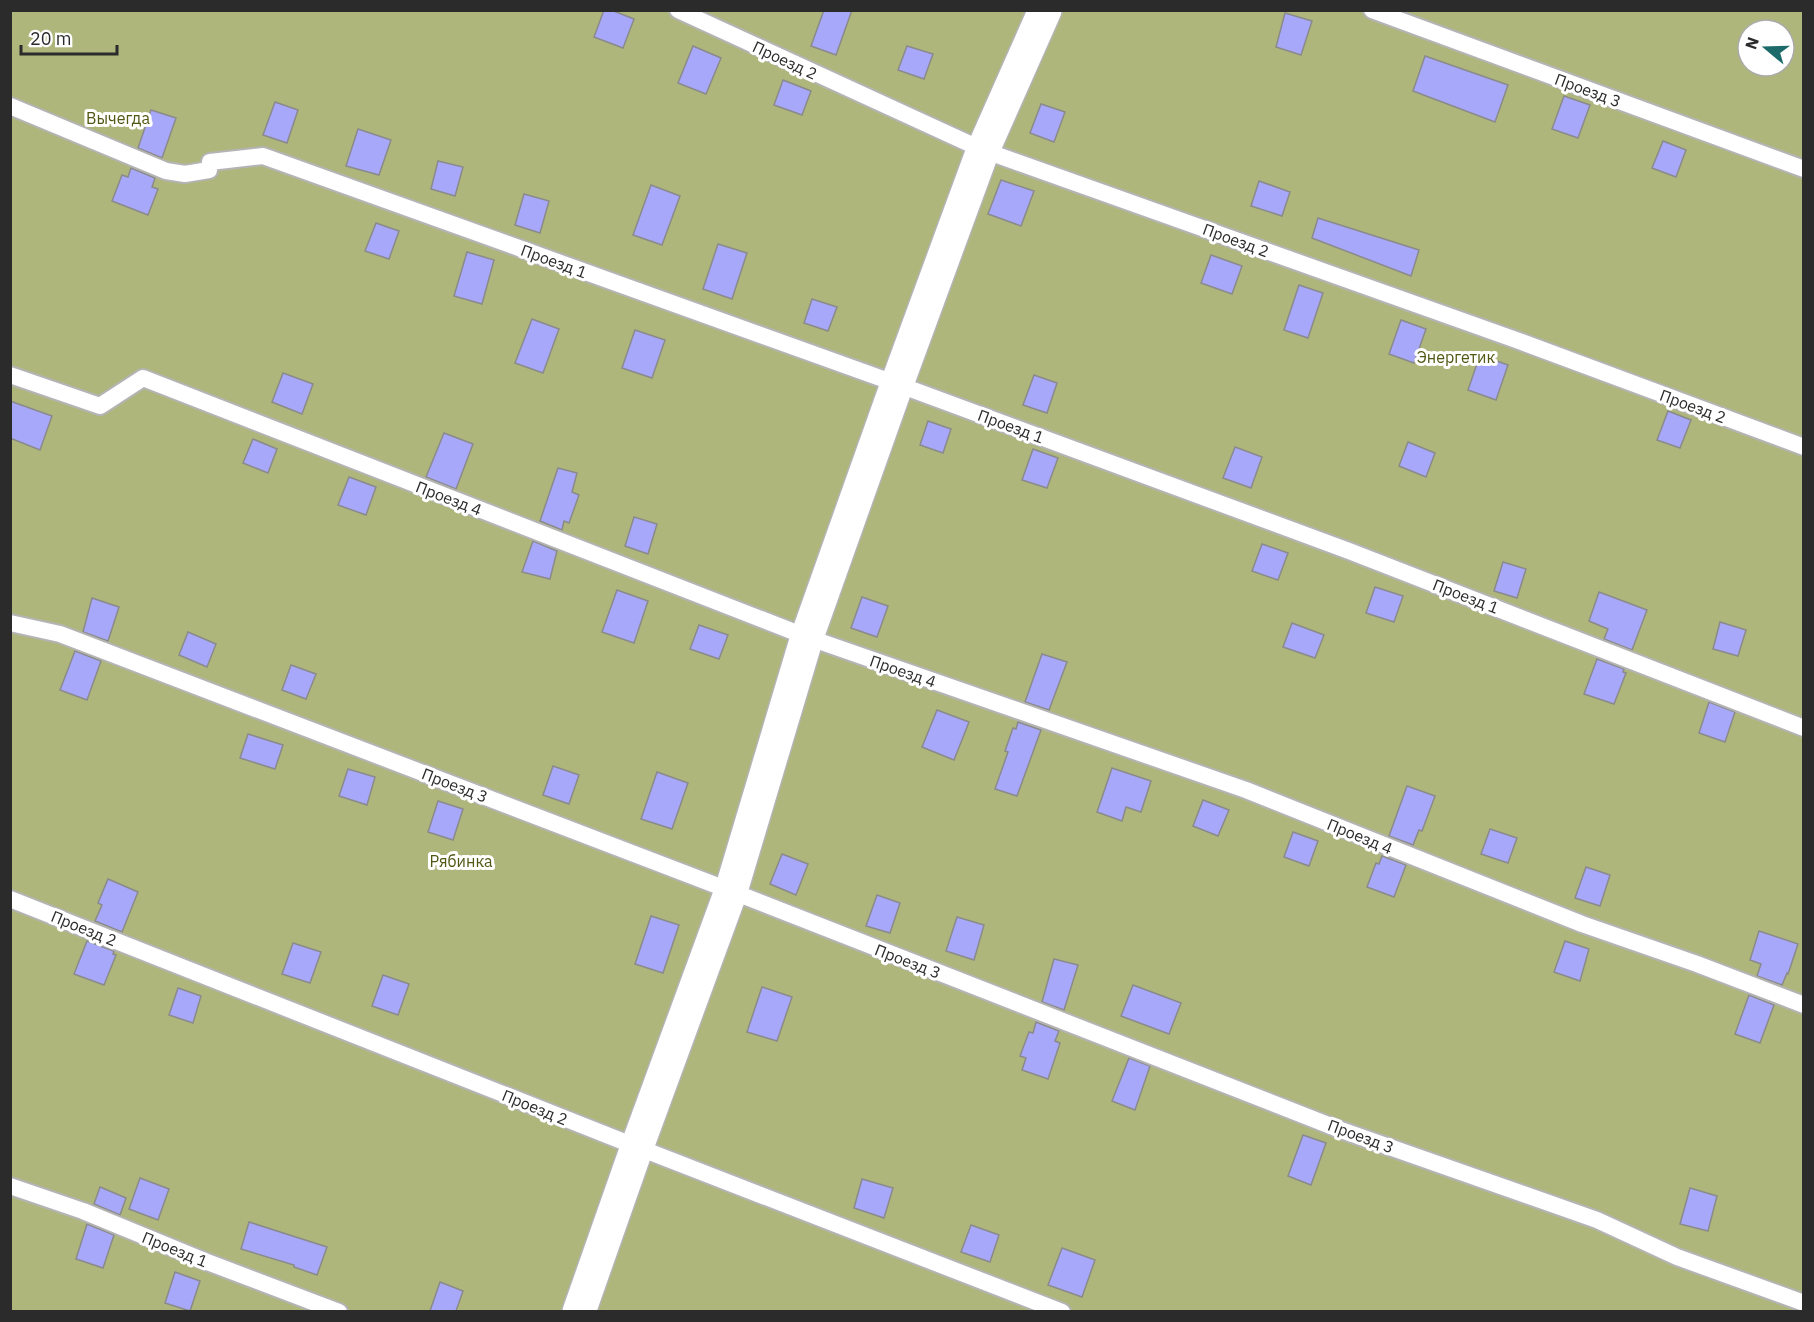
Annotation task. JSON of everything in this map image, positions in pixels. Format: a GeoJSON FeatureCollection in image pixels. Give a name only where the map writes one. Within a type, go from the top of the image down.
{"type":"FeatureCollection","features":[{"type":"Feature","properties":{"kind":"street"},"geometry":{"type":"LineString","coordinates":[[579,1311],[731,891],[807,637],[897,384],[983,150],[1045,10]]}},
{"type":"Feature","properties":{"kind":"lane","name":"Проезд 2"},"geometry":{"type":"LineString","coordinates":[[678,10],[983,150],[1508,337],[1803,447]]}},
{"type":"Feature","properties":{"kind":"lane","name":"Проезд 3"},"geometry":{"type":"LineString","coordinates":[[1372,10],[1803,169]]}},
{"type":"Feature","properties":{"kind":"lane","name":"Проезд 1"},"geometry":{"type":"LineString","coordinates":[[10,106],[166,171],[184,174],[209,170],[210,162],[262,156],[897,384],[1360,555],[1803,728]]}},
{"type":"Feature","properties":{"kind":"lane","name":"Проезд 4"},"geometry":{"type":"LineString","coordinates":[[10,375],[100,406],[143,378],[807,637],[1246,790],[1582,924],[1697,964],[1803,1005]]}},
{"type":"Feature","properties":{"kind":"lane","name":"Проезд 3"},"geometry":{"type":"LineString","coordinates":[[10,623],[60,634],[731,891],[1330,1125],[1597,1220],[1677,1257],[1803,1303]]}},
{"type":"Feature","properties":{"kind":"lane","name":"Проезд 2"},"geometry":{"type":"LineString","coordinates":[[10,899],[637,1148],[1062,1311]]}},
{"type":"Feature","properties":{"kind":"lane","name":"Проезд 1"},"geometry":{"type":"LineString","coordinates":[[10,1186],[83,1211],[202,1260],[339,1311]]}},
{"type":"Feature","properties":{"kind":"green space"},"geometry":{"type":"Polygon","coordinates":[[[10,11],[1803,11],[1803,1311],[11,1311],[10,11]]]}},
{"type":"Feature","properties":{"kind":"building"},"geometry":{"type":"Polygon","coordinates":[[[604,10],[611,10],[634,19],[623,48],[594,37],[604,10]]]}},
{"type":"Feature","properties":{"kind":"building"},"geometry":{"type":"Polygon","coordinates":[[[824,10],[852,10],[836,55],[811,46],[824,10]]]}},
{"type":"Feature","properties":{"kind":"building"},"geometry":{"type":"Polygon","coordinates":[[[1285,13],[1312,21],[1301,55],[1276,47],[1285,13]]]}},
{"type":"Feature","properties":{"kind":"building"},"geometry":{"type":"Polygon","coordinates":[[[693,46],[721,58],[706,94],[678,83],[693,46]]]}},
{"type":"Feature","properties":{"kind":"building"},"geometry":{"type":"Polygon","coordinates":[[[907,46],[933,54],[924,79],[898,70],[907,46]]]}},
{"type":"Feature","properties":{"kind":"building"},"geometry":{"type":"Polygon","coordinates":[[[1425,56],[1508,85],[1495,122],[1413,91],[1425,56]]]}},
{"type":"Feature","properties":{"kind":"building"},"geometry":{"type":"Polygon","coordinates":[[[783,80],[811,91],[802,115],[774,105],[783,80]]]}},
{"type":"Feature","properties":{"kind":"building"},"geometry":{"type":"Polygon","coordinates":[[[1564,96],[1590,105],[1578,138],[1552,129],[1564,96]]]}},
{"type":"Feature","properties":{"kind":"building"},"geometry":{"type":"Polygon","coordinates":[[[275,102],[298,110],[287,143],[263,135],[275,102]]]}},
{"type":"Feature","properties":{"kind":"building"},"geometry":{"type":"Polygon","coordinates":[[[1041,104],[1065,112],[1054,142],[1030,133],[1041,104]]]}},
{"type":"Feature","properties":{"kind":"building"},"geometry":{"type":"Polygon","coordinates":[[[151,110],[176,118],[162,158],[138,148],[151,110]]]}},
{"type":"Feature","properties":{"kind":"building"},"geometry":{"type":"Polygon","coordinates":[[[358,129],[391,140],[379,175],[346,166],[358,129]]]}},
{"type":"Feature","properties":{"kind":"building"},"geometry":{"type":"Polygon","coordinates":[[[1663,141],[1686,150],[1676,177],[1652,168],[1663,141]]]}},
{"type":"Feature","properties":{"kind":"building"},"geometry":{"type":"Polygon","coordinates":[[[438,161],[463,167],[455,196],[431,189],[438,161]]]}},
{"type":"Feature","properties":{"kind":"building"},"geometry":{"type":"Polygon","coordinates":[[[131,168],[155,178],[152,187],[158,189],[148,215],[112,201],[122,175],[128,177],[131,168]]]}},
{"type":"Feature","properties":{"kind":"building"},"geometry":{"type":"Polygon","coordinates":[[[1001,180],[1034,191],[1021,226],[988,214],[1001,180]]]}},
{"type":"Feature","properties":{"kind":"building"},"geometry":{"type":"Polygon","coordinates":[[[1259,181],[1290,192],[1282,216],[1251,206],[1259,181]]]}},
{"type":"Feature","properties":{"kind":"building"},"geometry":{"type":"Polygon","coordinates":[[[651,185],[680,196],[662,245],[633,235],[651,185]]]}},
{"type":"Feature","properties":{"kind":"building"},"geometry":{"type":"Polygon","coordinates":[[[524,194],[549,201],[540,233],[515,225],[524,194]]]}},
{"type":"Feature","properties":{"kind":"building"},"geometry":{"type":"Polygon","coordinates":[[[1318,218],[1419,250],[1411,276],[1312,238],[1318,218]]]}},
{"type":"Feature","properties":{"kind":"building"},"geometry":{"type":"Polygon","coordinates":[[[376,223],[399,231],[389,259],[365,251],[376,223]]]}},
{"type":"Feature","properties":{"kind":"building"},"geometry":{"type":"Polygon","coordinates":[[[718,244],[747,253],[732,299],[703,289],[718,244]]]}},
{"type":"Feature","properties":{"kind":"building"},"geometry":{"type":"Polygon","coordinates":[[[467,252],[494,260],[482,304],[454,296],[467,252]]]}},
{"type":"Feature","properties":{"kind":"building"},"geometry":{"type":"Polygon","coordinates":[[[1211,255],[1242,266],[1232,294],[1201,283],[1211,255]]]}},
{"type":"Feature","properties":{"kind":"building"},"geometry":{"type":"Polygon","coordinates":[[[1299,285],[1323,293],[1308,338],[1284,330],[1299,285]]]}},
{"type":"Feature","properties":{"kind":"building"},"geometry":{"type":"Polygon","coordinates":[[[812,299],[837,307],[828,331],[804,323],[812,299]]]}},
{"type":"Feature","properties":{"kind":"building"},"geometry":{"type":"Polygon","coordinates":[[[532,319],[559,329],[543,373],[515,363],[532,319]]]}},
{"type":"Feature","properties":{"kind":"building"},"geometry":{"type":"Polygon","coordinates":[[[1401,320],[1426,329],[1414,363],[1389,354],[1401,320]]]}},
{"type":"Feature","properties":{"kind":"building"},"geometry":{"type":"Polygon","coordinates":[[[635,330],[665,340],[652,378],[622,368],[635,330]]]}},
{"type":"Feature","properties":{"kind":"building"},"geometry":{"type":"Polygon","coordinates":[[[1480,355],[1508,365],[1496,400],[1468,390],[1480,355]]]}},
{"type":"Feature","properties":{"kind":"building"},"geometry":{"type":"Polygon","coordinates":[[[283,373],[313,384],[302,414],[272,402],[283,373]]]}},
{"type":"Feature","properties":{"kind":"building"},"geometry":{"type":"Polygon","coordinates":[[[1034,375],[1057,383],[1047,413],[1023,405],[1034,375]]]}},
{"type":"Feature","properties":{"kind":"building"},"geometry":{"type":"Polygon","coordinates":[[[10,401],[52,416],[40,450],[10,438],[10,401]]]}},
{"type":"Feature","properties":{"kind":"building"},"geometry":{"type":"Polygon","coordinates":[[[1668,411],[1691,420],[1680,448],[1657,440],[1668,411]]]}},
{"type":"Feature","properties":{"kind":"building"},"geometry":{"type":"Polygon","coordinates":[[[928,421],[951,429],[943,453],[920,445],[928,421]]]}},
{"type":"Feature","properties":{"kind":"building"},"geometry":{"type":"Polygon","coordinates":[[[444,433],[473,444],[456,489],[426,477],[444,433]]]}},
{"type":"Feature","properties":{"kind":"building"},"geometry":{"type":"Polygon","coordinates":[[[253,439],[277,449],[268,473],[243,463],[253,439]]]}},
{"type":"Feature","properties":{"kind":"building"},"geometry":{"type":"Polygon","coordinates":[[[1408,442],[1435,453],[1426,477],[1399,466],[1408,442]]]}},
{"type":"Feature","properties":{"kind":"building"},"geometry":{"type":"Polygon","coordinates":[[[1235,447],[1262,457],[1251,488],[1223,478],[1235,447]]]}},
{"type":"Feature","properties":{"kind":"building"},"geometry":{"type":"Polygon","coordinates":[[[1033,449],[1058,458],[1047,488],[1022,480],[1033,449]]]}},
{"type":"Feature","properties":{"kind":"building"},"geometry":{"type":"Polygon","coordinates":[[[558,468],[577,473],[572,492],[579,495],[569,523],[564,521],[562,530],[540,521],[558,468]]]}},
{"type":"Feature","properties":{"kind":"building"},"geometry":{"type":"Polygon","coordinates":[[[349,477],[376,487],[366,515],[338,505],[349,477]]]}},
{"type":"Feature","properties":{"kind":"building"},"geometry":{"type":"Polygon","coordinates":[[[634,517],[657,524],[648,554],[625,546],[634,517]]]}},
{"type":"Feature","properties":{"kind":"building"},"geometry":{"type":"Polygon","coordinates":[[[533,541],[557,551],[550,579],[522,572],[533,541]]]}},
{"type":"Feature","properties":{"kind":"building"},"geometry":{"type":"Polygon","coordinates":[[[1262,544],[1288,553],[1278,580],[1252,571],[1262,544]]]}},
{"type":"Feature","properties":{"kind":"building"},"geometry":{"type":"Polygon","coordinates":[[[1503,562],[1526,569],[1517,598],[1494,591],[1503,562]]]}},
{"type":"Feature","properties":{"kind":"building"},"geometry":{"type":"Polygon","coordinates":[[[1375,587],[1403,596],[1394,622],[1366,613],[1375,587]]]}},
{"type":"Feature","properties":{"kind":"building"},"geometry":{"type":"Polygon","coordinates":[[[617,590],[648,601],[634,643],[602,632],[617,590]]]}},
{"type":"Feature","properties":{"kind":"building"},"geometry":{"type":"Polygon","coordinates":[[[1599,592],[1647,610],[1632,650],[1604,639],[1608,629],[1589,621],[1599,592]]]}},
{"type":"Feature","properties":{"kind":"building"},"geometry":{"type":"Polygon","coordinates":[[[862,597],[888,606],[877,637],[851,628],[862,597]]]}},
{"type":"Feature","properties":{"kind":"building"},"geometry":{"type":"Polygon","coordinates":[[[92,598],[119,607],[108,641],[83,632],[92,598]]]}},
{"type":"Feature","properties":{"kind":"building"},"geometry":{"type":"Polygon","coordinates":[[[1720,622],[1746,630],[1738,656],[1713,649],[1720,622]]]}},
{"type":"Feature","properties":{"kind":"building"},"geometry":{"type":"Polygon","coordinates":[[[1292,623],[1324,635],[1315,658],[1283,647],[1292,623]]]}},
{"type":"Feature","properties":{"kind":"building"},"geometry":{"type":"Polygon","coordinates":[[[699,625],[728,635],[719,659],[690,649],[699,625]]]}},
{"type":"Feature","properties":{"kind":"building"},"geometry":{"type":"Polygon","coordinates":[[[188,632],[216,644],[207,667],[179,655],[188,632]]]}},
{"type":"Feature","properties":{"kind":"building"},"geometry":{"type":"Polygon","coordinates":[[[75,651],[101,661],[87,700],[60,690],[75,651]]]}},
{"type":"Feature","properties":{"kind":"building"},"geometry":{"type":"Polygon","coordinates":[[[1042,654],[1067,662],[1049,710],[1025,702],[1042,654]]]}},
{"type":"Feature","properties":{"kind":"building"},"geometry":{"type":"Polygon","coordinates":[[[1597,659],[1624,669],[1623,672],[1626,673],[1614,704],[1584,694],[1597,659]]]}},
{"type":"Feature","properties":{"kind":"building"},"geometry":{"type":"Polygon","coordinates":[[[291,665],[316,674],[306,699],[282,690],[291,665]]]}},
{"type":"Feature","properties":{"kind":"building"},"geometry":{"type":"Polygon","coordinates":[[[1709,702],[1735,712],[1725,742],[1699,733],[1709,702]]]}},
{"type":"Feature","properties":{"kind":"building"},"geometry":{"type":"Polygon","coordinates":[[[937,710],[969,722],[954,760],[922,747],[937,710]]]}},
{"type":"Feature","properties":{"kind":"building"},"geometry":{"type":"Polygon","coordinates":[[[1018,722],[1041,730],[1017,796],[995,789],[1008,752],[1005,751],[1013,728],[1016,729],[1018,722]]]}},
{"type":"Feature","properties":{"kind":"building"},"geometry":{"type":"Polygon","coordinates":[[[248,734],[283,745],[275,769],[240,758],[248,734]]]}},
{"type":"Feature","properties":{"kind":"building"},"geometry":{"type":"Polygon","coordinates":[[[553,766],[579,775],[569,804],[543,795],[553,766]]]}},
{"type":"Feature","properties":{"kind":"building"},"geometry":{"type":"Polygon","coordinates":[[[1112,768],[1151,781],[1141,812],[1126,807],[1122,821],[1097,812],[1112,768]]]}},
{"type":"Feature","properties":{"kind":"building"},"geometry":{"type":"Polygon","coordinates":[[[348,769],[375,777],[367,805],[339,796],[348,769]]]}},
{"type":"Feature","properties":{"kind":"building"},"geometry":{"type":"Polygon","coordinates":[[[657,772],[688,783],[672,829],[641,819],[657,772]]]}},
{"type":"Feature","properties":{"kind":"building"},"geometry":{"type":"Polygon","coordinates":[[[1407,786],[1435,796],[1422,831],[1419,830],[1413,845],[1389,836],[1407,786]]]}},
{"type":"Feature","properties":{"kind":"building"},"geometry":{"type":"Polygon","coordinates":[[[1203,800],[1229,810],[1218,836],[1193,826],[1203,800]]]}},
{"type":"Feature","properties":{"kind":"building"},"geometry":{"type":"Polygon","coordinates":[[[438,801],[463,809],[453,840],[428,832],[438,801]]]}},
{"type":"Feature","properties":{"kind":"building"},"geometry":{"type":"Polygon","coordinates":[[[1490,829],[1517,838],[1508,863],[1481,854],[1490,829]]]}},
{"type":"Feature","properties":{"kind":"building"},"geometry":{"type":"Polygon","coordinates":[[[1293,832],[1318,841],[1309,866],[1284,857],[1293,832]]]}},
{"type":"Feature","properties":{"kind":"building"},"geometry":{"type":"Polygon","coordinates":[[[782,854],[808,864],[796,895],[770,884],[782,854]]]}},
{"type":"Feature","properties":{"kind":"building"},"geometry":{"type":"Polygon","coordinates":[[[1382,856],[1406,865],[1394,897],[1367,887],[1376,863],[1379,864],[1382,856]]]}},
{"type":"Feature","properties":{"kind":"building"},"geometry":{"type":"Polygon","coordinates":[[[1586,867],[1610,875],[1600,906],[1575,898],[1586,867]]]}},
{"type":"Feature","properties":{"kind":"building"},"geometry":{"type":"Polygon","coordinates":[[[108,879],[138,892],[122,932],[95,921],[102,905],[98,903],[108,879]]]}},
{"type":"Feature","properties":{"kind":"building"},"geometry":{"type":"Polygon","coordinates":[[[877,895],[900,903],[890,933],[866,926],[877,895]]]}},
{"type":"Feature","properties":{"kind":"building"},"geometry":{"type":"Polygon","coordinates":[[[651,916],[679,925],[663,973],[635,964],[651,916]]]}},
{"type":"Feature","properties":{"kind":"building"},"geometry":{"type":"Polygon","coordinates":[[[957,917],[984,925],[974,960],[946,951],[957,917]]]}},
{"type":"Feature","properties":{"kind":"building"},"geometry":{"type":"Polygon","coordinates":[[[1759,931],[1798,944],[1782,985],[1757,976],[1761,964],[1750,960],[1759,931]]]}},
{"type":"Feature","properties":{"kind":"building"},"geometry":{"type":"Polygon","coordinates":[[[87,941],[114,951],[113,954],[116,955],[104,985],[74,974],[87,941]]]}},
{"type":"Feature","properties":{"kind":"building"},"geometry":{"type":"Polygon","coordinates":[[[1565,941],[1589,949],[1580,981],[1554,972],[1565,941]]]}},
{"type":"Feature","properties":{"kind":"building"},"geometry":{"type":"Polygon","coordinates":[[[293,943],[321,952],[310,983],[282,974],[293,943]]]}},
{"type":"Feature","properties":{"kind":"building"},"geometry":{"type":"Polygon","coordinates":[[[1054,959],[1078,965],[1064,1010],[1042,1002],[1054,959]]]}},
{"type":"Feature","properties":{"kind":"building"},"geometry":{"type":"Polygon","coordinates":[[[383,975],[409,984],[398,1015],[372,1006],[383,975]]]}},
{"type":"Feature","properties":{"kind":"building"},"geometry":{"type":"Polygon","coordinates":[[[1133,985],[1181,1003],[1169,1034],[1121,1016],[1133,985]]]}},
{"type":"Feature","properties":{"kind":"building"},"geometry":{"type":"Polygon","coordinates":[[[762,987],[792,997],[777,1041],[747,1032],[762,987]]]}},
{"type":"Feature","properties":{"kind":"building"},"geometry":{"type":"Polygon","coordinates":[[[178,988],[201,996],[193,1023],[169,1015],[178,988]]]}},
{"type":"Feature","properties":{"kind":"building"},"geometry":{"type":"Polygon","coordinates":[[[1749,995],[1774,1005],[1760,1043],[1735,1034],[1749,995]]]}},
{"type":"Feature","properties":{"kind":"building"},"geometry":{"type":"Polygon","coordinates":[[[1036,1022],[1059,1031],[1055,1041],[1060,1043],[1048,1079],[1022,1070],[1026,1058],[1020,1056],[1029,1032],[1033,1033],[1036,1022]]]}},
{"type":"Feature","properties":{"kind":"building"},"geometry":{"type":"Polygon","coordinates":[[[1129,1058],[1150,1066],[1135,1110],[1112,1101],[1129,1058]]]}},
{"type":"Feature","properties":{"kind":"building"},"geometry":{"type":"Polygon","coordinates":[[[1303,1135],[1326,1143],[1311,1185],[1288,1176],[1303,1135]]]}},
{"type":"Feature","properties":{"kind":"building"},"geometry":{"type":"Polygon","coordinates":[[[140,1178],[169,1189],[158,1220],[129,1209],[140,1178]]]}},
{"type":"Feature","properties":{"kind":"building"},"geometry":{"type":"Polygon","coordinates":[[[862,1179],[893,1188],[884,1218],[854,1208],[862,1179]]]}},
{"type":"Feature","properties":{"kind":"building"},"geometry":{"type":"Polygon","coordinates":[[[100,1187],[126,1198],[120,1215],[94,1204],[100,1187]]]}},
{"type":"Feature","properties":{"kind":"building"},"geometry":{"type":"Polygon","coordinates":[[[1690,1188],[1717,1196],[1708,1231],[1680,1224],[1690,1188]]]}},
{"type":"Feature","properties":{"kind":"building"},"geometry":{"type":"Polygon","coordinates":[[[249,1222],[327,1247],[317,1275],[294,1267],[294,1265],[241,1249],[249,1222]]]}},
{"type":"Feature","properties":{"kind":"building"},"geometry":{"type":"Polygon","coordinates":[[[87,1224],[114,1235],[103,1268],[76,1259],[87,1224]]]}},
{"type":"Feature","properties":{"kind":"building"},"geometry":{"type":"Polygon","coordinates":[[[971,1225],[999,1235],[990,1262],[961,1252],[971,1225]]]}},
{"type":"Feature","properties":{"kind":"building"},"geometry":{"type":"Polygon","coordinates":[[[1062,1248],[1095,1260],[1082,1297],[1048,1285],[1062,1248]]]}},
{"type":"Feature","properties":{"kind":"building"},"geometry":{"type":"Polygon","coordinates":[[[175,1272],[200,1281],[190,1311],[165,1303],[175,1272]]]}},
{"type":"Feature","properties":{"kind":"building"},"geometry":{"type":"Polygon","coordinates":[[[440,1282],[463,1291],[456,1311],[430,1311],[440,1282]]]}},
{"type":"Feature","properties":{"kind":"park label","name":"Вычегда"},"geometry":{"type":"Point","coordinates":[118,118]}},
{"type":"Feature","properties":{"kind":"park label","name":"Энергетик"},"geometry":{"type":"Point","coordinates":[1456,357]}},
{"type":"Feature","properties":{"kind":"park label","name":"Рябинка"},"geometry":{"type":"Point","coordinates":[461,861]}}]}
